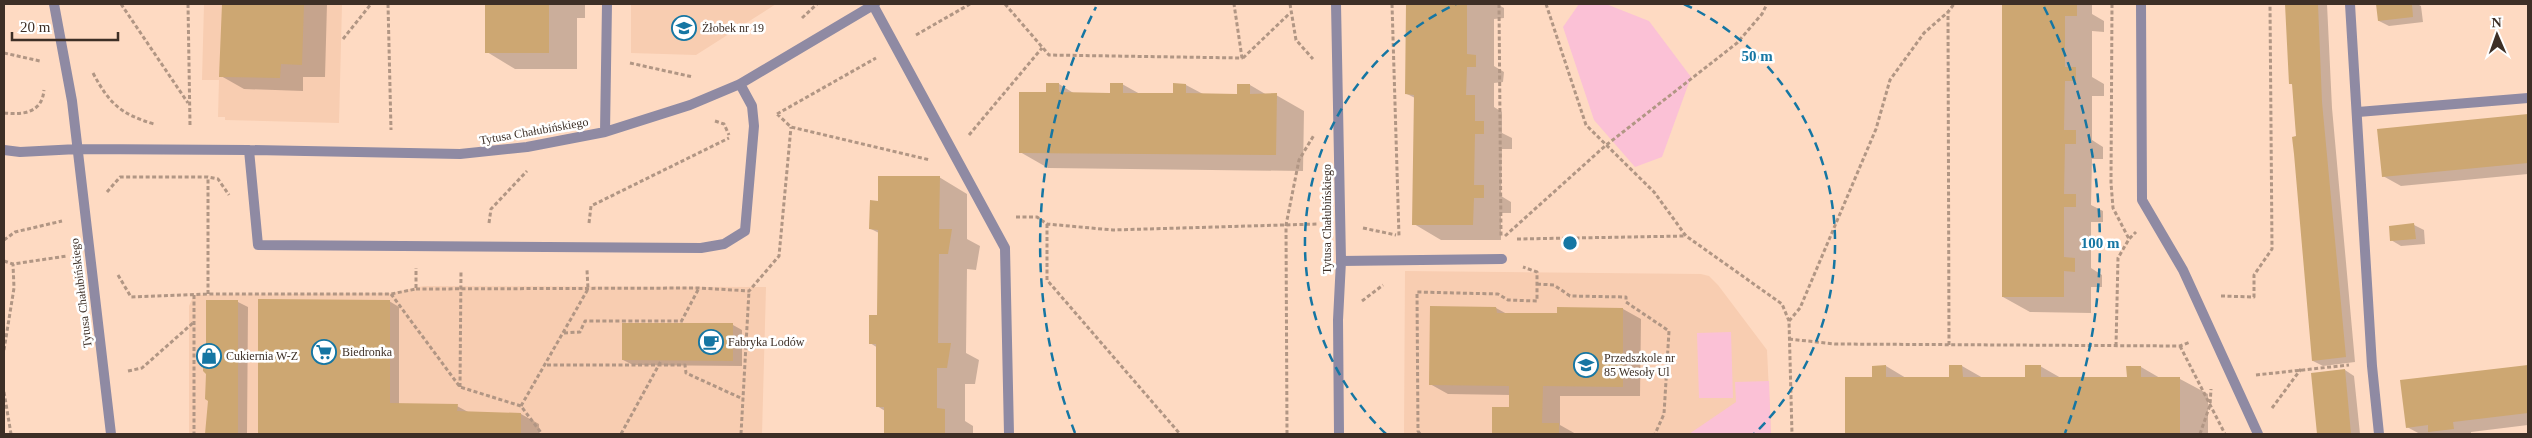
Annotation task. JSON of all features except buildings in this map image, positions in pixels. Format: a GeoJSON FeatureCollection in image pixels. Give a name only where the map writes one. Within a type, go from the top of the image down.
{"type":"FeatureCollection","features":[{"type":"Feature","properties":{"kind":"street"},"geometry":{"type":"LineString","coordinates":[[54,4],[65,57],[78,149]]}},
{"type":"Feature","properties":{"kind":"street"},"geometry":{"type":"LineString","coordinates":[[605,132],[607,4]]}},
{"type":"Feature","properties":{"kind":"street"},"geometry":{"type":"LineString","coordinates":[[874,4],[955,151],[1005,248],[1008,434]]}},
{"type":"Feature","properties":{"kind":"street","name":"Tytusa Chałubińskiego"},"geometry":{"type":"LineString","coordinates":[[4,150],[20,152],[78,149],[249,150],[460,154],[518,149],[605,132],[690,105],[740,84],[874,4]]}},
{"type":"Feature","properties":{"kind":"street","name":"Tytusa Chałubińskiego"},"geometry":{"type":"LineString","coordinates":[[1336,4],[1341,261],[1338,320],[1339,434]]}},
{"type":"Feature","properties":{"kind":"street"},"geometry":{"type":"LineString","coordinates":[[2141,4],[2142,200],[2183,270],[2257,432]]}},
{"type":"Feature","properties":{"kind":"street"},"geometry":{"type":"LineString","coordinates":[[2350,4],[2372,366],[2379,434]]}},
{"type":"Feature","properties":{"kind":"street"},"geometry":{"type":"LineString","coordinates":[[249,150],[258,245],[701,248],[724,244],[745,231],[754,126],[752,106],[740,84]]}},
{"type":"Feature","properties":{"kind":"street"},"geometry":{"type":"LineString","coordinates":[[2358,112],[2528,98]]}},
{"type":"Feature","properties":{"kind":"street","name":"Tytusa Chałubińskiego"},"geometry":{"type":"LineString","coordinates":[[78,149],[88,252],[111,434]]}},
{"type":"Feature","properties":{"kind":"street","name":"Tytusa Chałubińskiego"},"geometry":{"type":"LineString","coordinates":[[4,158],[20,152]]}},
{"type":"Feature","properties":{"kind":"street"},"geometry":{"type":"LineString","coordinates":[[1341,261],[1502,259]]}},
{"type":"Feature","properties":{"kind":"path"},"geometry":{"type":"LineString","coordinates":[[121,4],[188,104]]}},
{"type":"Feature","properties":{"kind":"path"},"geometry":{"type":"LineString","coordinates":[[188,4],[188,104],[190,125]]}},
{"type":"Feature","properties":{"kind":"path"},"geometry":{"type":"LineString","coordinates":[[343,39],[371,4]]}},
{"type":"Feature","properties":{"kind":"path"},"geometry":{"type":"LineString","coordinates":[[388,4],[391,131]]}},
{"type":"Feature","properties":{"kind":"path"},"geometry":{"type":"LineString","coordinates":[[801,18],[817,4]]}},
{"type":"Feature","properties":{"kind":"path"},"geometry":{"type":"LineString","coordinates":[[1005,4],[1049,55],[1242,58],[1290,13]]}},
{"type":"Feature","properties":{"kind":"path"},"geometry":{"type":"LineString","coordinates":[[1234,4],[1242,58]]}},
{"type":"Feature","properties":{"kind":"path"},"geometry":{"type":"LineString","coordinates":[[1392,4],[1399,236]]}},
{"type":"Feature","properties":{"kind":"path"},"geometry":{"type":"LineString","coordinates":[[1499,4],[1500,240],[1605,146],[1737,43],[1762,14],[1767,4]]}},
{"type":"Feature","properties":{"kind":"path"},"geometry":{"type":"LineString","coordinates":[[1546,4],[1586,125],[1605,146],[1654,192],[1686,236],[1782,304],[1789,321],[1792,434]]}},
{"type":"Feature","properties":{"kind":"path"},"geometry":{"type":"LineString","coordinates":[[1789,321],[1800,308],[1876,129],[1890,80],[1924,33],[1948,12],[1954,4]]}},
{"type":"Feature","properties":{"kind":"path"},"geometry":{"type":"LineString","coordinates":[[2112,4],[2111,183],[2113,208],[2129,238]]}},
{"type":"Feature","properties":{"kind":"path"},"geometry":{"type":"LineString","coordinates":[[2195,296],[2254,297],[2254,275],[2272,249],[2270,4]]}},
{"type":"Feature","properties":{"kind":"path"},"geometry":{"type":"LineString","coordinates":[[1948,12],[1949,345]]}},
{"type":"Feature","properties":{"kind":"path"},"geometry":{"type":"LineString","coordinates":[[777,114],[791,127],[945,164],[1042,48]]}},
{"type":"Feature","properties":{"kind":"path"},"geometry":{"type":"LineString","coordinates":[[4,53],[43,62],[43,70]]}},
{"type":"Feature","properties":{"kind":"path"},"geometry":{"type":"LineString","coordinates":[[606,58],[692,77]]}},
{"type":"Feature","properties":{"kind":"path"},"geometry":{"type":"LineString","coordinates":[[90,66],[107,98],[129,115],[153,124],[162,124]]}},
{"type":"Feature","properties":{"kind":"path"},"geometry":{"type":"LineString","coordinates":[[686,80],[701,73]]}},
{"type":"Feature","properties":{"kind":"path"},"geometry":{"type":"LineString","coordinates":[[4,114],[22,115],[36,109],[43,97],[44,86]]}},
{"type":"Feature","properties":{"kind":"path"},"geometry":{"type":"LineString","coordinates":[[181,125],[199,125]]}},
{"type":"Feature","properties":{"kind":"path"},"geometry":{"type":"LineString","coordinates":[[741,434],[749,291],[779,256],[791,127]]}},
{"type":"Feature","properties":{"kind":"path"},"geometry":{"type":"LineString","coordinates":[[381,130],[400,131]]}},
{"type":"Feature","properties":{"kind":"path"},"geometry":{"type":"LineString","coordinates":[[1287,434],[1286,225],[1299,160],[1316,132]]}},
{"type":"Feature","properties":{"kind":"path"},"geometry":{"type":"LineString","coordinates":[[522,406],[588,289],[587,246],[591,206],[731,137]]}},
{"type":"Feature","properties":{"kind":"path"},"geometry":{"type":"LineString","coordinates":[[487,246],[491,209],[530,168]]}},
{"type":"Feature","properties":{"kind":"path"},"geometry":{"type":"LineString","coordinates":[[105,195],[120,177],[208,177],[208,294]]}},
{"type":"Feature","properties":{"kind":"path"},"geometry":{"type":"LineString","coordinates":[[1037,217],[1046,224],[1113,230],[1340,223]]}},
{"type":"Feature","properties":{"kind":"path"},"geometry":{"type":"LineString","coordinates":[[2116,346],[2118,258],[2129,238],[2152,218]]}},
{"type":"Feature","properties":{"kind":"path"},"geometry":{"type":"LineString","coordinates":[[4,240],[15,232],[66,220]]}},
{"type":"Feature","properties":{"kind":"path"},"geometry":{"type":"LineString","coordinates":[[1046,224],[1047,280],[1180,434]]}},
{"type":"Feature","properties":{"kind":"path"},"geometry":{"type":"LineString","coordinates":[[416,289],[417,245]]}},
{"type":"Feature","properties":{"kind":"path"},"geometry":{"type":"LineString","coordinates":[[460,387],[462,245]]}},
{"type":"Feature","properties":{"kind":"path"},"geometry":{"type":"LineString","coordinates":[[4,261],[13,264],[88,252]]}},
{"type":"Feature","properties":{"kind":"path"},"geometry":{"type":"LineString","coordinates":[[1338,320],[1389,280],[1406,261]]}},
{"type":"Feature","properties":{"kind":"path"},"geometry":{"type":"LineString","coordinates":[[4,350],[14,288],[13,264]]}},
{"type":"Feature","properties":{"kind":"path"},"geometry":{"type":"LineString","coordinates":[[114,269],[131,297],[208,294],[391,294],[416,289],[699,288],[749,291]]}},
{"type":"Feature","properties":{"kind":"path"},"geometry":{"type":"LineString","coordinates":[[1420,434],[1418,431],[1418,292],[1498,294],[1508,300],[1537,301],[1536,272]]}},
{"type":"Feature","properties":{"kind":"path"},"geometry":{"type":"LineString","coordinates":[[1537,284],[1554,284],[1570,296],[1626,297],[1626,302],[1669,331],[1664,414],[1655,434]]}},
{"type":"Feature","properties":{"kind":"path"},"geometry":{"type":"LineString","coordinates":[[564,333],[580,332],[585,321],[681,322],[699,288]]}},
{"type":"Feature","properties":{"kind":"path"},"geometry":{"type":"LineString","coordinates":[[391,294],[460,387],[522,406],[542,434]]}},
{"type":"Feature","properties":{"kind":"path"},"geometry":{"type":"LineString","coordinates":[[194,295],[194,434]]}},
{"type":"Feature","properties":{"kind":"path"},"geometry":{"type":"LineString","coordinates":[[103,375],[142,368],[194,321]]}},
{"type":"Feature","properties":{"kind":"path"},"geometry":{"type":"LineString","coordinates":[[1789,339],[1835,344],[2180,346],[2186,343]]}},
{"type":"Feature","properties":{"kind":"path"},"geometry":{"type":"LineString","coordinates":[[2180,346],[2225,434]]}},
{"type":"Feature","properties":{"kind":"path"},"geometry":{"type":"LineString","coordinates":[[2200,434],[2210,405],[2210,393],[2223,358]]}},
{"type":"Feature","properties":{"kind":"path"},"geometry":{"type":"LineString","coordinates":[[546,365],[659,362],[685,364],[686,373],[743,399]]}},
{"type":"Feature","properties":{"kind":"path"},"geometry":{"type":"LineString","coordinates":[[621,434],[659,362]]}},
{"type":"Feature","properties":{"kind":"path"},"geometry":{"type":"LineString","coordinates":[[2233,378],[2347,364],[2372,366]]}},
{"type":"Feature","properties":{"kind":"path"},"geometry":{"type":"LineString","coordinates":[[2257,432],[2301,369]]}},
{"type":"Feature","properties":{"kind":"path"},"geometry":{"type":"LineString","coordinates":[[4,392],[11,434]]}},
{"type":"Feature","properties":{"kind":"shaded area"},"geometry":{"type":"Polygon","coordinates":[[[204,4],[342,4],[339,123],[225,120],[225,117],[218,117],[219,80],[202,80],[204,4]]]}},
{"type":"Feature","properties":{"kind":"shaded area","name":"Żłobek nr 19"},"geometry":{"type":"Polygon","coordinates":[[[631,4],[776,4],[696,55],[631,53],[631,4]]]}},
{"type":"Feature","properties":{"kind":"shaded area"},"geometry":{"type":"Polygon","coordinates":[[[1579,4],[1606,4],[1649,21],[1691,77],[1662,157],[1635,167],[1594,120],[1563,27],[1579,4]]]}},
{"type":"Feature","properties":{"kind":"shaded area","name":"Przedszkole nr 85 Wesoły Ul"},"geometry":{"type":"Polygon","coordinates":[[[1405,271],[1701,274],[1709,276],[1718,285],[1767,350],[1771,434],[1404,434],[1405,271]]]}},
{"type":"Feature","properties":{"kind":"shaded area"},"geometry":{"type":"Polygon","coordinates":[[[424,286],[766,287],[762,434],[189,434],[189,306],[194,295],[391,293],[424,286]]]}},
{"type":"Feature","properties":{"kind":"shaded area"},"geometry":{"type":"Polygon","coordinates":[[[1731,332],[1733,398],[1699,398],[1697,333],[1731,332]]]}},
{"type":"Feature","properties":{"kind":"shaded area"},"geometry":{"type":"Polygon","coordinates":[[[1769,381],[1771,434],[1689,434],[1736,402],[1735,382],[1769,381]]]}},
{"type":"Feature","properties":{"kind":"place","name":"Żłobek nr 19"},"geometry":{"type":"Point","coordinates":[684,28]}},
{"type":"Feature","properties":{"kind":"place","name":"Fabryka Lodów"},"geometry":{"type":"Point","coordinates":[711,342]}},
{"type":"Feature","properties":{"kind":"place","name":"Biedronka"},"geometry":{"type":"Point","coordinates":[324,352]}},
{"type":"Feature","properties":{"kind":"place","name":"Cukiernia W-Z"},"geometry":{"type":"Point","coordinates":[209,356]}},
{"type":"Feature","properties":{"kind":"place","name":"Przedszkole nr 85 Wesoły Ul"},"geometry":{"type":"Point","coordinates":[1586,365]}}]}
